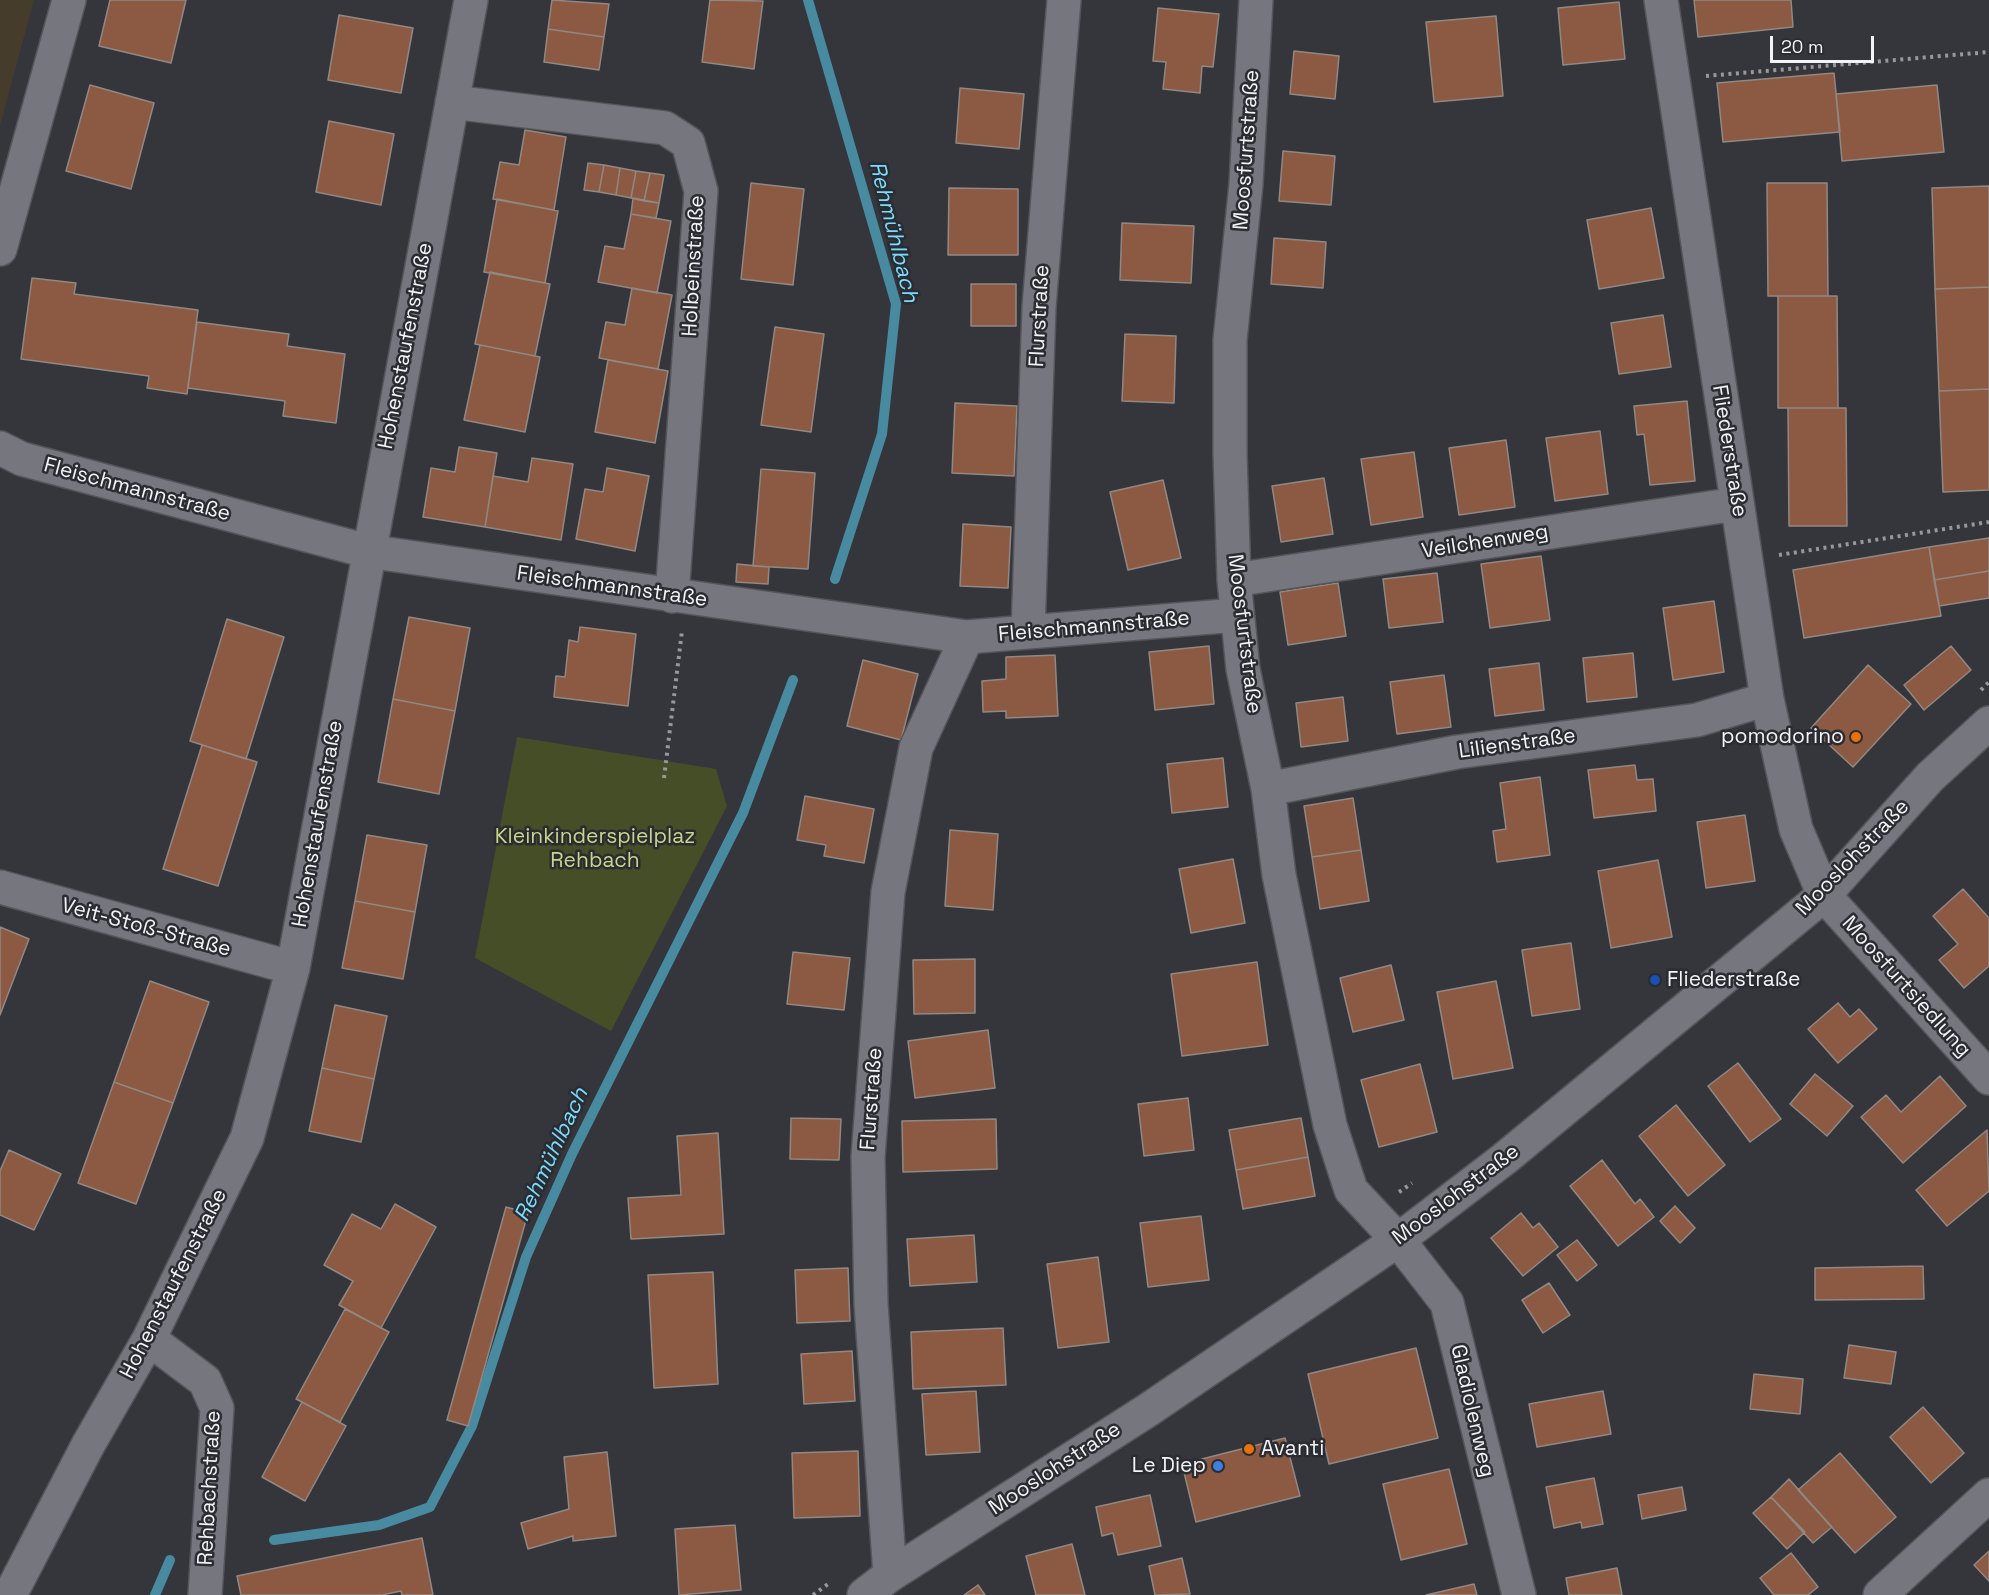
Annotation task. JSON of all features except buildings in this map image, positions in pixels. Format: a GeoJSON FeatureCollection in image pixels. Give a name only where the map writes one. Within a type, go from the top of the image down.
{"type":"FeatureCollection","features":[{"type":"Feature","properties":{"kind":"street"},"geometry":{"type":"LineString","coordinates":[[0,249],[69,0]]}},
{"type":"Feature","properties":{"kind":"street","name":"Hohenstaufenstraße"},"geometry":{"type":"LineString","coordinates":[[10,1595],[88,1445],[149,1339],[248,1138],[293,968],[367,551],[471,0]]}},
{"type":"Feature","properties":{"kind":"street","name":"Flurstraße"},"geometry":{"type":"LineString","coordinates":[[1028,632],[1039,307],[1064,0]]}},
{"type":"Feature","properties":{"kind":"street","name":"Moosfurtstraße"},"geometry":{"type":"LineString","coordinates":[[1257,0],[1246,184],[1230,340],[1230,453],[1234,580],[1243,669],[1268,789],[1279,875],[1330,1125],[1351,1190],[1398,1240]]}},
{"type":"Feature","properties":{"kind":"street","name":"Fliederstraße"},"geometry":{"type":"LineString","coordinates":[[1661,0],[1767,699],[1796,829],[1824,895]]}},
{"type":"Feature","properties":{"kind":"street","name":"Holbeinstraße"},"geometry":{"type":"LineString","coordinates":[[452,102],[665,128],[688,143],[701,191],[672,596]]}},
{"type":"Feature","properties":{"kind":"street","name":"Fleischmannstraße"},"geometry":{"type":"LineString","coordinates":[[0,448],[22,459],[367,551],[967,637],[1237,615]]}},
{"type":"Feature","properties":{"kind":"street","name":"Veilchenweg"},"geometry":{"type":"LineString","coordinates":[[1234,580],[1737,504]]}},
{"type":"Feature","properties":{"kind":"street","name":"Flurstraße"},"geometry":{"type":"LineString","coordinates":[[890,1575],[871,1304],[868,1157],[888,892],[916,748],[947,676],[967,637]]}},
{"type":"Feature","properties":{"kind":"street","name":"Lilienstraße"},"geometry":{"type":"LineString","coordinates":[[1268,789],[1457,752],[1697,720],[1767,699]]}},
{"type":"Feature","properties":{"kind":"street","name":"Mooslohstraße"},"geometry":{"type":"LineString","coordinates":[[853,1585],[890,1575],[1148,1410],[1398,1240],[1504,1159],[1824,895],[1930,777],[1980,710]]}},
{"type":"Feature","properties":{"kind":"street","name":"Veit-Stoß-Straße"},"geometry":{"type":"LineString","coordinates":[[0,887],[293,968]]}},
{"type":"Feature","properties":{"kind":"street","name":"Moosfurtsiedlung"},"geometry":{"type":"LineString","coordinates":[[1824,895],[1989,1078]]}},
{"type":"Feature","properties":{"kind":"street","name":"Gladiolenweg"},"geometry":{"type":"LineString","coordinates":[[1398,1240],[1447,1304],[1519,1595]]}},
{"type":"Feature","properties":{"kind":"street","name":"Rehbachstraße"},"geometry":{"type":"LineString","coordinates":[[149,1339],[205,1381],[217,1408],[205,1595]]}},
{"type":"Feature","properties":{"kind":"street"},"geometry":{"type":"LineString","coordinates":[[1880,1595],[1989,1495]]}},
{"type":"Feature","properties":{"kind":"path"},"geometry":{"type":"LineString","coordinates":[[1673,79],[1989,52]]}},
{"type":"Feature","properties":{"kind":"path"},"geometry":{"type":"LineString","coordinates":[[1745,560],[1989,522]]}},
{"type":"Feature","properties":{"kind":"path"},"geometry":{"type":"LineString","coordinates":[[664,778],[683,623],[672,596]]}},
{"type":"Feature","properties":{"kind":"path"},"geometry":{"type":"LineString","coordinates":[[1980,710],[1989,682]]}},
{"type":"Feature","properties":{"kind":"path"},"geometry":{"type":"LineString","coordinates":[[1371,1211],[1416,1180]]}},
{"type":"Feature","properties":{"kind":"path"},"geometry":{"type":"LineString","coordinates":[[813,1595],[853,1585]]}},
{"type":"Feature","properties":{"kind":"shaded area"},"geometry":{"type":"Polygon","coordinates":[[[0,0],[34,0],[0,126],[0,0]]]}},
{"type":"Feature","properties":{"kind":"green space","name":"Kleinkinderspielplaz Rehbach"},"geometry":{"type":"Polygon","coordinates":[[[517,737],[716,769],[727,806],[611,1031],[475,958],[517,737]]]}},
{"type":"Feature","properties":{"kind":"waterway","name":"Rehmühlbach"},"geometry":{"type":"LineString","coordinates":[[808,0],[896,304],[882,434],[835,579]]}},
{"type":"Feature","properties":{"kind":"waterway","name":"Rehmühlbach"},"geometry":{"type":"LineString","coordinates":[[274,1540],[379,1525],[430,1507],[472,1426],[526,1257],[572,1154],[743,813],[793,680]]}},
{"type":"Feature","properties":{"kind":"waterway","name":"Rehmühlbach"},"geometry":{"type":"LineString","coordinates":[[155,1595],[170,1560]]}},
{"type":"Feature","properties":{"kind":"place","name":"pomodorino"},"geometry":{"type":"Point","coordinates":[1856,737]}},
{"type":"Feature","properties":{"kind":"place","name":"Fliederstraße"},"geometry":{"type":"Point","coordinates":[1655,980]}},
{"type":"Feature","properties":{"kind":"place","name":"Avanti"},"geometry":{"type":"Point","coordinates":[1249,1449]}},
{"type":"Feature","properties":{"kind":"place","name":"Le Diep"},"geometry":{"type":"Point","coordinates":[1218,1466]}}]}
